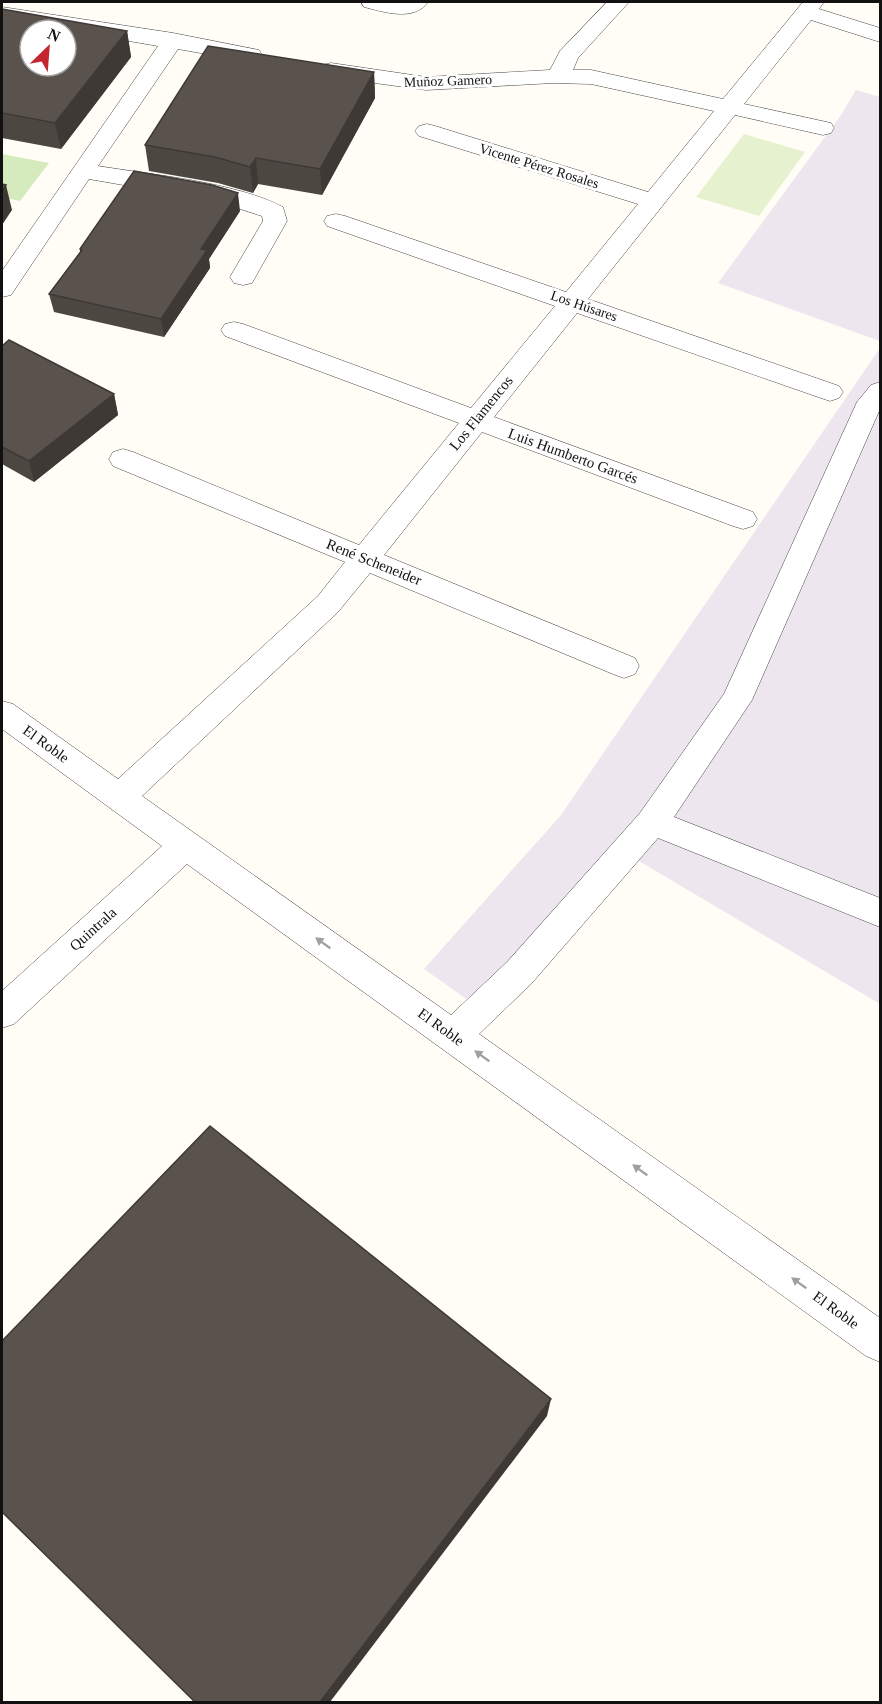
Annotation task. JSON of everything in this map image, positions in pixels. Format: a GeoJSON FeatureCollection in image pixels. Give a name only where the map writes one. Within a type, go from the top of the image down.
{"type":"FeatureCollection","features":[{"type":"Feature","properties":{"kind":"street"},"geometry":{"type":"LineString","coordinates":[[372,2],[411,5]]}},
{"type":"Feature","properties":{"kind":"street"},"geometry":{"type":"LineString","coordinates":[[559,75],[568,56],[618,2]]}},
{"type":"Feature","properties":{"kind":"street"},"geometry":{"type":"LineString","coordinates":[[810,7],[880,35]]}},
{"type":"Feature","properties":{"kind":"street","name":"Los Flamencos"},"geometry":{"type":"LineString","coordinates":[[119,797],[309,624],[328,604],[810,7]]}},
{"type":"Feature","properties":{"kind":"street"},"geometry":{"type":"LineString","coordinates":[[2,13],[173,40],[267,58]]}},
{"type":"Feature","properties":{"kind":"street"},"geometry":{"type":"LineString","coordinates":[[2,289],[173,40]]}},
{"type":"Feature","properties":{"kind":"street","name":"Muñoz Gamero"},"geometry":{"type":"LineString","coordinates":[[314,67],[396,82],[442,84],[559,75],[591,77],[823,128]]}},
{"type":"Feature","properties":{"kind":"street","name":"Vicente Pérez Rosales"},"geometry":{"type":"LineString","coordinates":[[426,131],[652,201]]}},
{"type":"Feature","properties":{"kind":"street"},"geometry":{"type":"LineString","coordinates":[[83,171],[237,199],[270,208],[274,212],[275,221],[243,277]]}},
{"type":"Feature","properties":{"kind":"street","name":"Los Húsares"},"geometry":{"type":"LineString","coordinates":[[336,221],[830,392]]}},
{"type":"Feature","properties":{"kind":"street","name":"Luis Humberto Garcés"},"geometry":{"type":"LineString","coordinates":[[234,330],[743,519]]}},
{"type":"Feature","properties":{"kind":"street"},"geometry":{"type":"LineString","coordinates":[[453,1036],[519,973],[652,822],[738,700],[870,402],[880,392]]}},
{"type":"Feature","properties":{"kind":"street","name":"René Scheneider"},"geometry":{"type":"LineString","coordinates":[[123,459],[624,666]]}},
{"type":"Feature","properties":{"kind":"street","name":"El Roble"},"geometry":{"type":"LineString","coordinates":[[2,713],[880,1342]]}},
{"type":"Feature","properties":{"kind":"street"},"geometry":{"type":"LineString","coordinates":[[652,822],[880,913]]}},
{"type":"Feature","properties":{"kind":"street","name":"Quintrala"},"geometry":{"type":"LineString","coordinates":[[2,1013],[185,845]]}},
{"type":"Feature","properties":{"kind":"shaded area"},"geometry":{"type":"Polygon","coordinates":[[[856,90],[880,97],[880,341],[718,283],[841,115],[856,90]]]}},
{"type":"Feature","properties":{"kind":"shaded area"},"geometry":{"type":"Polygon","coordinates":[[[880,348],[880,1004],[639,861],[492,1017],[424,969],[561,815],[880,348]]]}},
{"type":"Feature","properties":{"kind":"green space"},"geometry":{"type":"Polygon","coordinates":[[[744,134],[805,152],[759,216],[696,197],[744,134]]]}},
{"type":"Feature","properties":{"kind":"green space"},"geometry":{"type":"Polygon","coordinates":[[[2,154],[49,163],[20,201],[2,197],[2,154]]]}},
{"type":"Feature","properties":{"kind":"building"},"geometry":{"type":"Polygon","coordinates":[[[2,9],[53,18],[18,18],[18,78],[78,78],[78,22],[127,31],[55,123],[2,113],[2,9]]]}},
{"type":"Feature","properties":{"kind":"building"},"geometry":{"type":"Polygon","coordinates":[[[208,46],[374,72],[320,169],[256,158],[250,167],[215,157],[145,145],[208,46]]]}},
{"type":"Feature","properties":{"kind":"building"},"geometry":{"type":"Polygon","coordinates":[[[134,171],[212,185],[238,193],[201,249],[207,250],[161,319],[49,294],[82,250],[80,249],[134,171]]]}},
{"type":"Feature","properties":{"kind":"building"},"geometry":{"type":"Polygon","coordinates":[[[9,340],[114,394],[29,461],[2,447],[2,346],[9,340]]]}},
{"type":"Feature","properties":{"kind":"building"},"geometry":{"type":"Polygon","coordinates":[[[210,1126],[551,1399],[320,1702],[195,1702],[2,1512],[2,1341],[210,1126]]]}}]}
